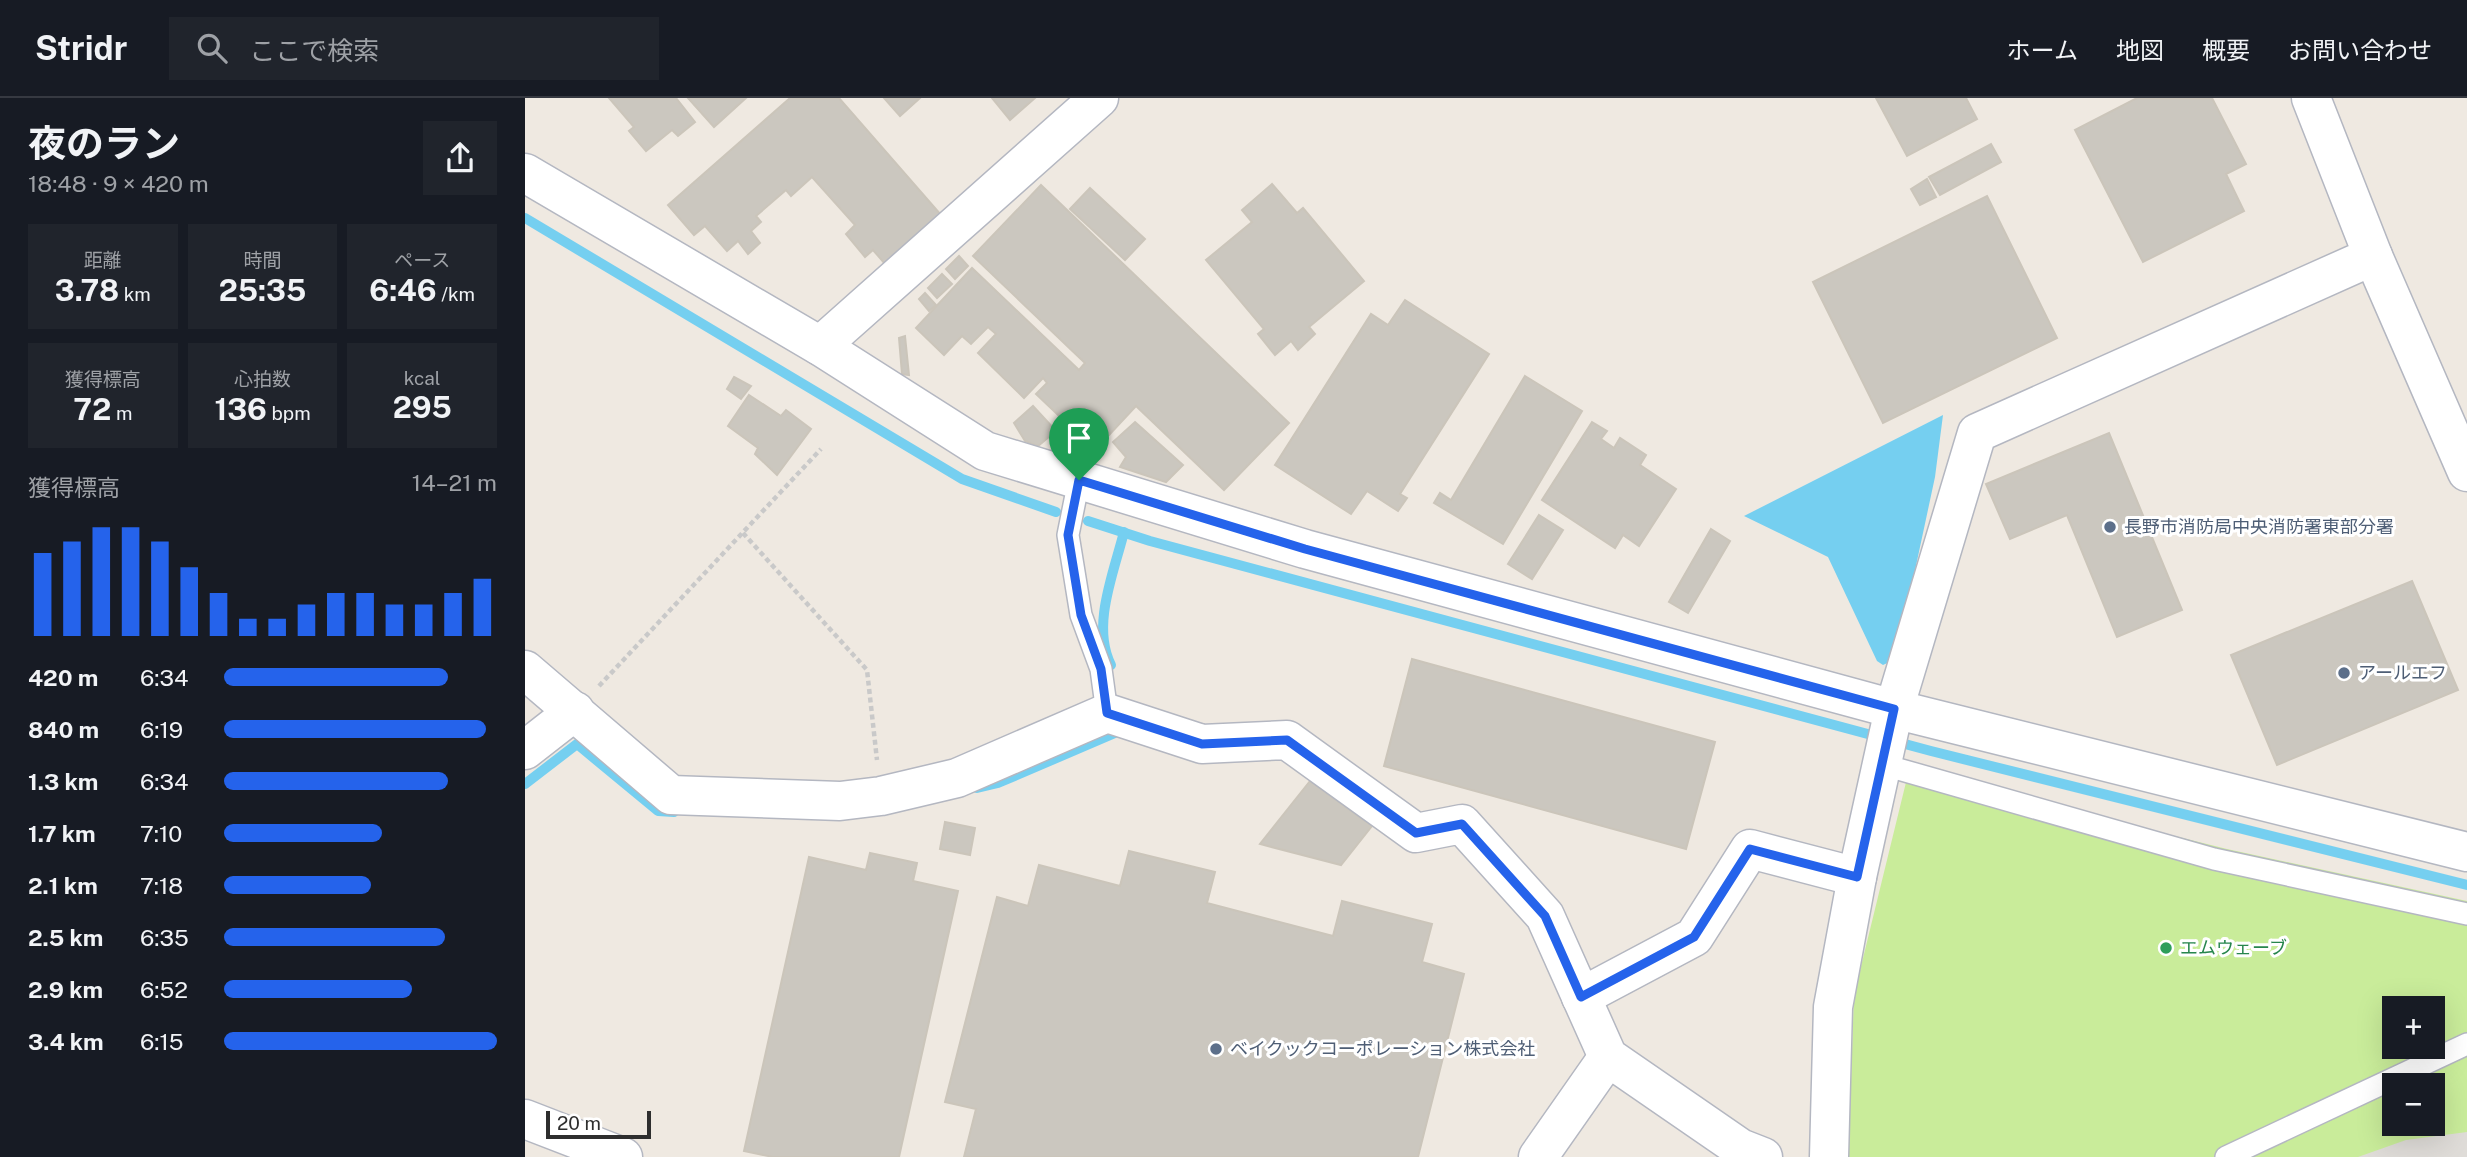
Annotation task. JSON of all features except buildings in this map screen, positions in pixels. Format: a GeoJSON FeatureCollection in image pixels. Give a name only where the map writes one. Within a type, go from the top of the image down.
{"type":"FeatureCollection","features":[{"type":"Feature","properties":{"kind":"street"},"geometry":{"type":"LineString","coordinates":[[820,346],[1099,98]]}},
{"type":"Feature","properties":{"kind":"street"},"geometry":{"type":"LineString","coordinates":[[2311,98],[2373,256],[2467,472]]}},
{"type":"Feature","properties":{"kind":"street"},"geometry":{"type":"LineString","coordinates":[[525,173],[820,346],[985,451],[1305,549],[1889,738],[2467,852]]}},
{"type":"Feature","properties":{"kind":"street"},"geometry":{"type":"LineString","coordinates":[[1829,1157],[1833,1007],[1857,877],[1889,738],[1977,433],[2373,256]]}},
{"type":"Feature","properties":{"kind":"street"},"geometry":{"type":"LineString","coordinates":[[525,670],[671,795],[840,801],[881,796],[957,778],[1107,713],[1202,744],[1287,740],[1416,833],[1462,824],[1545,916],[1608,1057],[1740,1148],[1763,1157]]}},
{"type":"Feature","properties":{"kind":"street"},"geometry":{"type":"LineString","coordinates":[[525,750],[575,711]]}},
{"type":"Feature","properties":{"kind":"street"},"geometry":{"type":"LineString","coordinates":[[1581,997],[1694,937],[1750,849],[1857,877]]}},
{"type":"Feature","properties":{"kind":"street"},"geometry":{"type":"LineString","coordinates":[[1538,1157],[1608,1057]]}},
{"type":"Feature","properties":{"kind":"street"},"geometry":{"type":"LineString","coordinates":[[525,1119],[623,1157]]}},
{"type":"Feature","properties":{"kind":"lane"},"geometry":{"type":"LineString","coordinates":[[1079,480],[1068,535],[1081,615],[1101,669],[1107,713]]}},
{"type":"Feature","properties":{"kind":"lane"},"geometry":{"type":"LineString","coordinates":[[1889,738],[2214,859],[2467,914]]}},
{"type":"Feature","properties":{"kind":"lane"},"geometry":{"type":"LineString","coordinates":[[2226,1157],[2467,1044]]}},
{"type":"Feature","properties":{"kind":"path"},"geometry":{"type":"LineString","coordinates":[[575,711],[821,449]]}},
{"type":"Feature","properties":{"kind":"path"},"geometry":{"type":"LineString","coordinates":[[743,533],[867,670],[881,796]]}},
{"type":"Feature","properties":{"kind":"green space","name":"エムウェーブ"},"geometry":{"type":"Polygon","coordinates":[[[1909,770],[2227,849],[2467,901],[2467,1157],[1843,1157],[1849,1139],[1854,995],[1909,770]]]}},
{"type":"Feature","properties":{"kind":"shaded area"},"geometry":{"type":"Polygon","coordinates":[[[2467,1132],[2467,1157],[2358,1157],[2406,1140],[2467,1132]]]}},
{"type":"Feature","properties":{"kind":"water"},"geometry":{"type":"Polygon","coordinates":[[[1943,415],[1935,477],[1896,659],[1883,665],[1877,661],[1828,557],[1744,516],[1943,415]]]}},
{"type":"Feature","properties":{"kind":"waterway"},"geometry":{"type":"LineString","coordinates":[[525,218],[962,479],[1056,512]]}},
{"type":"Feature","properties":{"kind":"waterway"},"geometry":{"type":"LineString","coordinates":[[1088,521],[1150,541],[1931,751],[2467,885]]}},
{"type":"Feature","properties":{"kind":"waterway"},"geometry":{"type":"LineString","coordinates":[[1111,665],[1105,650],[1104,616],[1110,581],[1124,532]]}},
{"type":"Feature","properties":{"kind":"waterway"},"geometry":{"type":"LineString","coordinates":[[977,788],[998,783],[1115,733]]}},
{"type":"Feature","properties":{"kind":"waterway"},"geometry":{"type":"LineString","coordinates":[[525,784],[577,744],[658,811],[674,812]]}},
{"type":"Feature","properties":{"kind":"place","name":"長野市消防局中央消防署東部分署"},"geometry":{"type":"Point","coordinates":[2110,527]}},
{"type":"Feature","properties":{"kind":"place","name":"アールエフ"},"geometry":{"type":"Point","coordinates":[2344,673]}},
{"type":"Feature","properties":{"kind":"place","name":"エムウェーブ"},"geometry":{"type":"Point","coordinates":[2166,948]}},
{"type":"Feature","properties":{"kind":"place","name":"ベイクックコーポレーション株式会社"},"geometry":{"type":"Point","coordinates":[1216,1049]}},
{"type":"Feature","properties":{"kind":"route"},"geometry":{"type":"LineString","coordinates":[[1079,480],[1305,549],[1894,709],[1886,756],[1857,877],[1750,849],[1694,937],[1581,997],[1545,916],[1462,824],[1416,833],[1287,740],[1202,744],[1107,713],[1101,669],[1081,615],[1068,535],[1079,480]]}}]}
